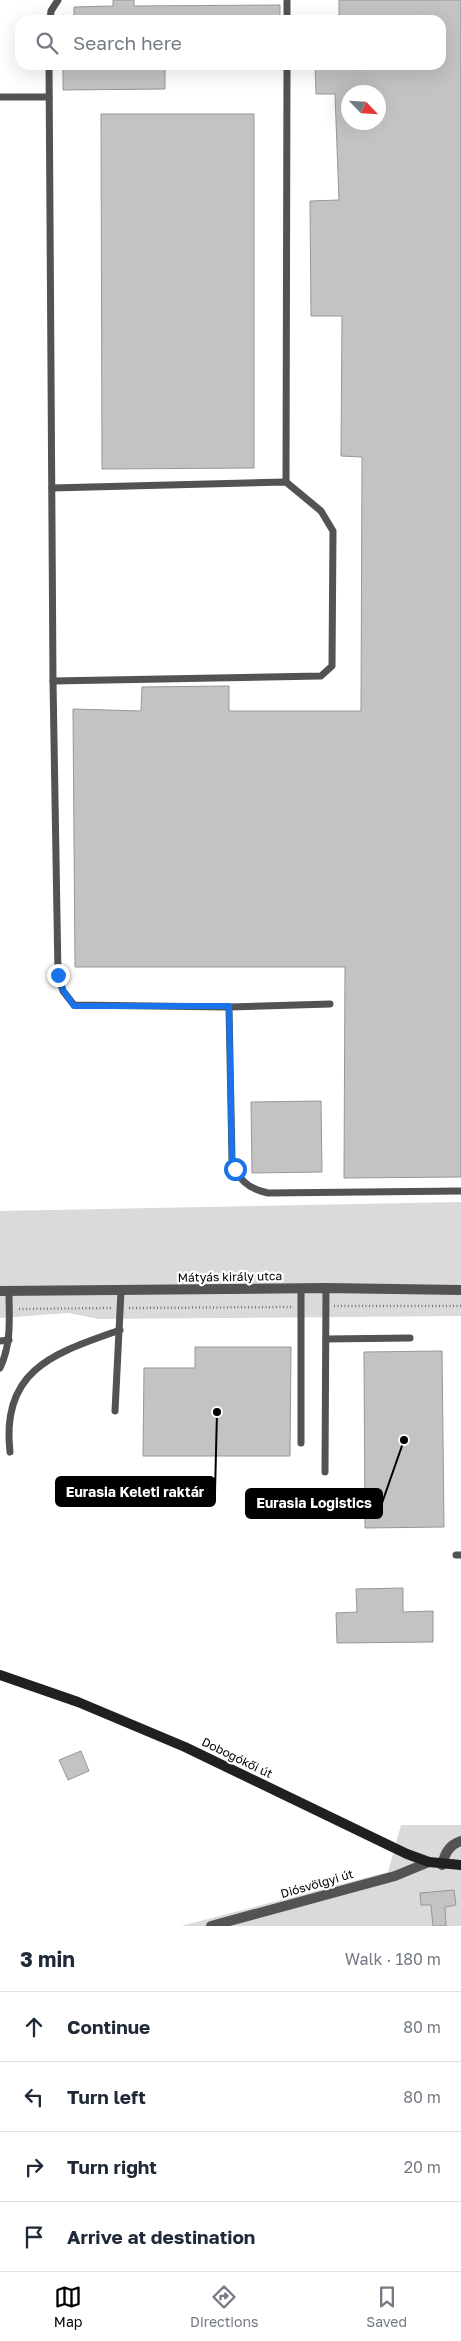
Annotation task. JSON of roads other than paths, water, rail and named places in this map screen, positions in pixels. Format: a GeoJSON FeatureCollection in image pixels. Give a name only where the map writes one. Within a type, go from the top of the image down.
{"type":"FeatureCollection","features":[{"type":"Feature","properties":{"kind":"main road","name":"Dobogókői út"},"geometry":{"type":"LineString","coordinates":[[0,1675],[78,1702],[185,1747],[407,1854],[442,1865],[461,1866]]}},
{"type":"Feature","properties":{"kind":"street","name":"Mátyás király utca"},"geometry":{"type":"LineString","coordinates":[[4,1291],[300,1288],[461,1290]]}},
{"type":"Feature","properties":{"kind":"street"},"geometry":{"type":"LineString","coordinates":[[442,1865],[447,1851],[452,1845],[461,1841]]}},
{"type":"Feature","properties":{"kind":"street","name":"Diósvölgyi út"},"geometry":{"type":"LineString","coordinates":[[211,1926],[395,1876],[429,1862]]}},
{"type":"Feature","properties":{"kind":"lane"},"geometry":{"type":"LineString","coordinates":[[51,15],[58,0]]}},
{"type":"Feature","properties":{"kind":"lane"},"geometry":{"type":"LineString","coordinates":[[287,0],[287,15]]}},
{"type":"Feature","properties":{"kind":"lane"},"geometry":{"type":"LineString","coordinates":[[49,70],[53,681],[58,975],[63,990],[74,1006],[330,1004]]}},
{"type":"Feature","properties":{"kind":"lane"},"geometry":{"type":"LineString","coordinates":[[286,482],[287,70]]}},
{"type":"Feature","properties":{"kind":"lane"},"geometry":{"type":"LineString","coordinates":[[0,97],[49,97]]}},
{"type":"Feature","properties":{"kind":"lane"},"geometry":{"type":"LineString","coordinates":[[52,488],[286,482],[321,511],[333,530],[332,666],[321,676],[53,681]]}},
{"type":"Feature","properties":{"kind":"lane"},"geometry":{"type":"LineString","coordinates":[[229,1006],[232,1160],[238,1176],[243,1182],[258,1191],[268,1193],[461,1192]]}},
{"type":"Feature","properties":{"kind":"lane"},"geometry":{"type":"LineString","coordinates":[[300,1288],[301,1443]]}},
{"type":"Feature","properties":{"kind":"lane"},"geometry":{"type":"LineString","coordinates":[[325,1472],[326,1288]]}},
{"type":"Feature","properties":{"kind":"lane"},"geometry":{"type":"LineString","coordinates":[[0,1368],[8,1350],[9,1340],[9,1309],[4,1291]]}},
{"type":"Feature","properties":{"kind":"lane"},"geometry":{"type":"LineString","coordinates":[[115,1411],[121,1291]]}},
{"type":"Feature","properties":{"kind":"lane"},"geometry":{"type":"LineString","coordinates":[[16,1381],[28,1368],[53,1354],[120,1330]]}},
{"type":"Feature","properties":{"kind":"lane"},"geometry":{"type":"LineString","coordinates":[[326,1339],[410,1338]]}},
{"type":"Feature","properties":{"kind":"lane"},"geometry":{"type":"LineString","coordinates":[[0,1341],[9,1340]]}},
{"type":"Feature","properties":{"kind":"lane"},"geometry":{"type":"LineString","coordinates":[[8,1394],[3,1428],[10,1452]]}},
{"type":"Feature","properties":{"kind":"place","name":"Eurasia Keleti raktár"},"geometry":{"type":"Point","coordinates":[217,1412]}},
{"type":"Feature","properties":{"kind":"place","name":"Eurasia Logistics"},"geometry":{"type":"Point","coordinates":[404,1440]}}]}
